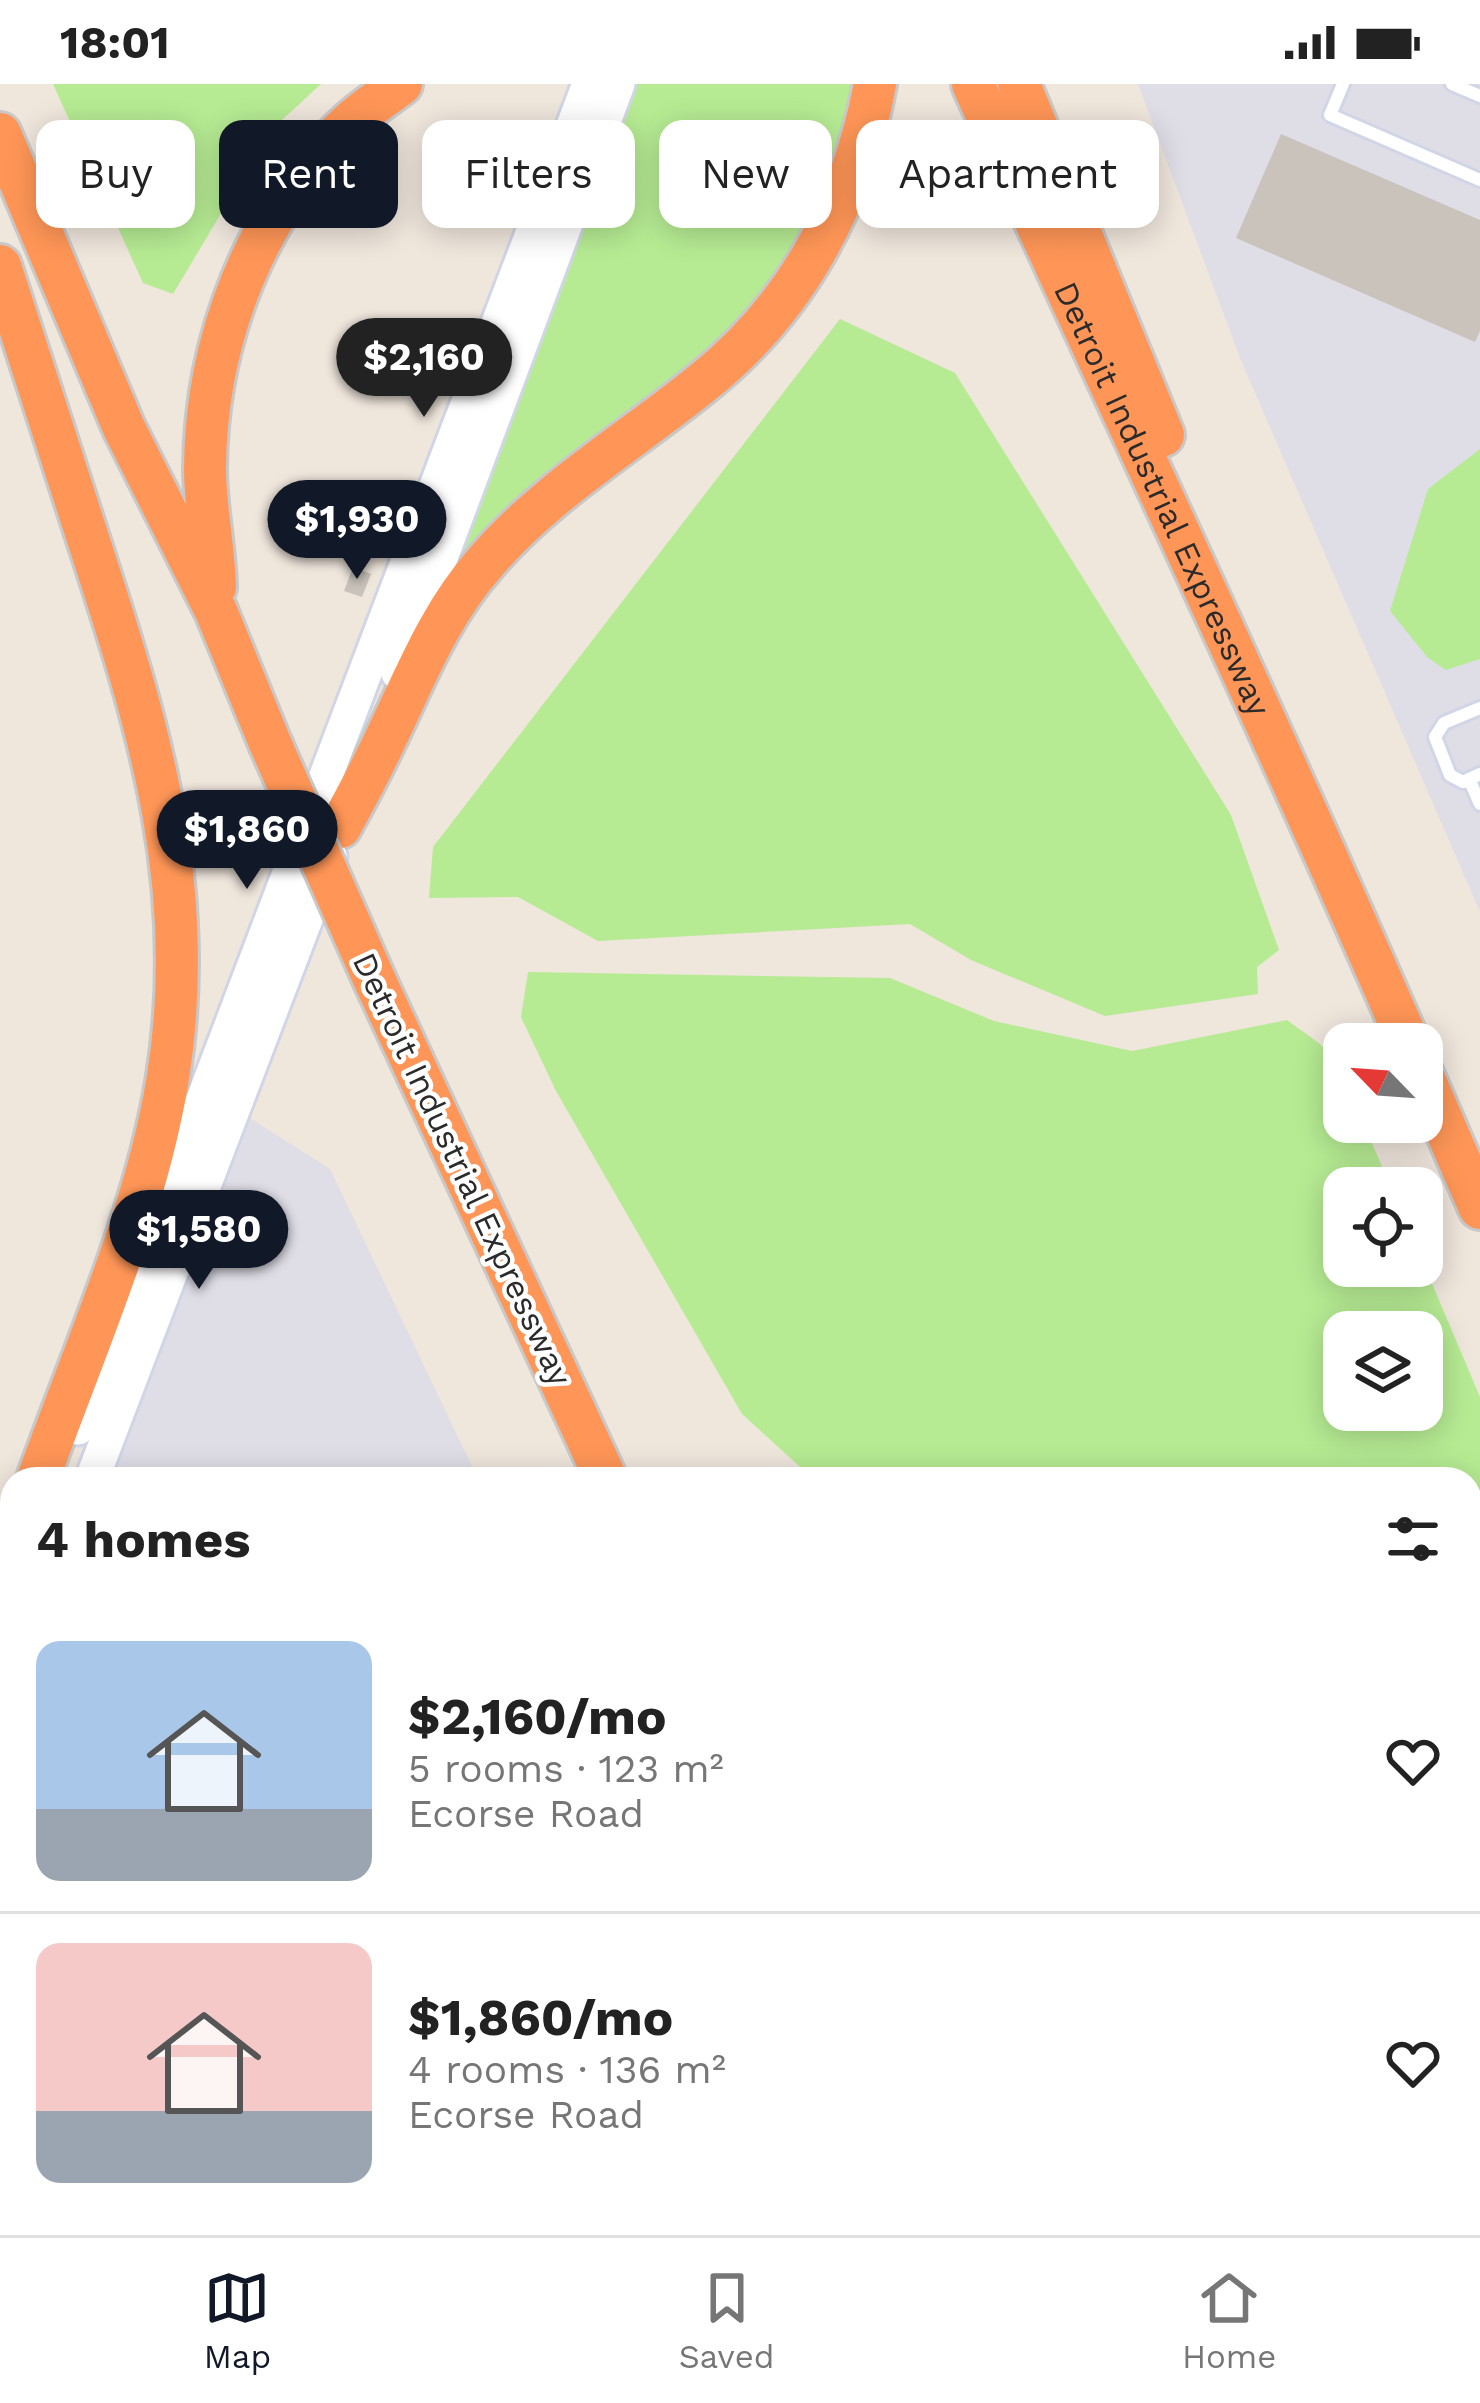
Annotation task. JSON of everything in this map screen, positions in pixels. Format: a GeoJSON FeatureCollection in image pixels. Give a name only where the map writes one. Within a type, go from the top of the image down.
{"type":"FeatureCollection","features":[{"type":"Feature","properties":{"kind":"highway"},"geometry":{"type":"LineString","coordinates":[[216,611],[205,472],[208,409],[218,347],[241,280],[274,217],[310,166],[350,123],[401,84]]}},
{"type":"Feature","properties":{"kind":"highway"},"geometry":{"type":"LineString","coordinates":[[340,827],[447,613],[482,566],[539,508],[705,382],[789,296],[820,247],[848,186],[867,130],[875,84]]}},
{"type":"Feature","properties":{"kind":"highway","name":"Detroit Industrial Expressway"},"geometry":{"type":"LineString","coordinates":[[973,84],[1400,1023]]}},
{"type":"Feature","properties":{"kind":"highway"},"geometry":{"type":"LineString","coordinates":[[1019,84],[1196,514],[1214,614]]}},
{"type":"Feature","properties":{"kind":"highway","name":"Detroit Industrial Expressway"},"geometry":{"type":"LineString","coordinates":[[0,134],[124,428],[216,611],[375,980],[600,1467]]}},
{"type":"Feature","properties":{"kind":"highway"},"geometry":{"type":"LineString","coordinates":[[0,266],[130,670],[161,783],[175,877],[178,986],[167,1083],[145,1180],[42,1467]]}},
{"type":"Feature","properties":{"kind":"highway"},"geometry":{"type":"LineString","coordinates":[[1443,1123],[1480,1208]]}},
{"type":"Feature","properties":{"kind":"main road"},"geometry":{"type":"LineString","coordinates":[[62,1467],[589,84]]}},
{"type":"Feature","properties":{"kind":"main road"},"geometry":{"type":"LineString","coordinates":[[97,1467],[618,84]]}},
{"type":"Feature","properties":{"kind":"lane"},"geometry":{"type":"LineString","coordinates":[[1343,84],[1330,115],[1480,180]]}},
{"type":"Feature","properties":{"kind":"lane"},"geometry":{"type":"LineString","coordinates":[[1452,84],[1480,96]]}},
{"type":"Feature","properties":{"kind":"lane"},"geometry":{"type":"LineString","coordinates":[[1480,708],[1444,722],[1435,737],[1450,775],[1463,782],[1474,777],[1480,804]]}},
{"type":"Feature","properties":{"kind":"shaded area"},"geometry":{"type":"Polygon","coordinates":[[[1138,84],[1480,84],[1480,912],[1240,358],[1159,140],[1159,120],[1151,120],[1138,84]]]}},
{"type":"Feature","properties":{"kind":"shaded area"},"geometry":{"type":"Polygon","coordinates":[[[248,1117],[330,1169],[472,1467],[111,1467],[248,1117]]]}},
{"type":"Feature","properties":{"kind":"green space"},"geometry":{"type":"Polygon","coordinates":[[[53,84],[321,84],[282,120],[219,120],[219,217],[173,294],[143,283],[118,228],[195,228],[195,120],[69,120],[53,84]]]}},
{"type":"Feature","properties":{"kind":"green space"},"geometry":{"type":"Polygon","coordinates":[[[630,84],[861,84],[832,189],[832,120],[659,120],[659,228],[807,228],[749,320],[451,571],[577,228],[635,228],[635,120],[617,120],[630,84]]]}},
{"type":"Feature","properties":{"kind":"green space"},"geometry":{"type":"Polygon","coordinates":[[[840,319],[955,373],[1231,815],[1279,950],[1257,967],[1258,994],[1105,1016],[971,960],[910,924],[598,941],[518,897],[429,898],[433,847],[840,319]]]}},
{"type":"Feature","properties":{"kind":"green space"},"geometry":{"type":"Polygon","coordinates":[[[1480,449],[1480,659],[1446,670],[1428,658],[1390,611],[1428,489],[1480,449]]]}},
{"type":"Feature","properties":{"kind":"green space"},"geometry":{"type":"Polygon","coordinates":[[[528,972],[890,978],[994,1021],[1132,1051],[1287,1020],[1323,1047],[1323,1143],[1372,1143],[1382,1167],[1323,1167],[1323,1287],[1433,1287],[1480,1397],[1480,1467],[800,1467],[742,1414],[556,1091],[521,1017],[528,972]]]}},
{"type":"Feature","properties":{"kind":"building"},"geometry":{"type":"Polygon","coordinates":[[[1281,134],[1480,220],[1480,331],[1475,342],[1236,238],[1281,134]]]}},
{"type":"Feature","properties":{"kind":"building"},"geometry":{"type":"Polygon","coordinates":[[[353,567],[371,574],[362,597],[344,591],[353,567]]]}}]}
